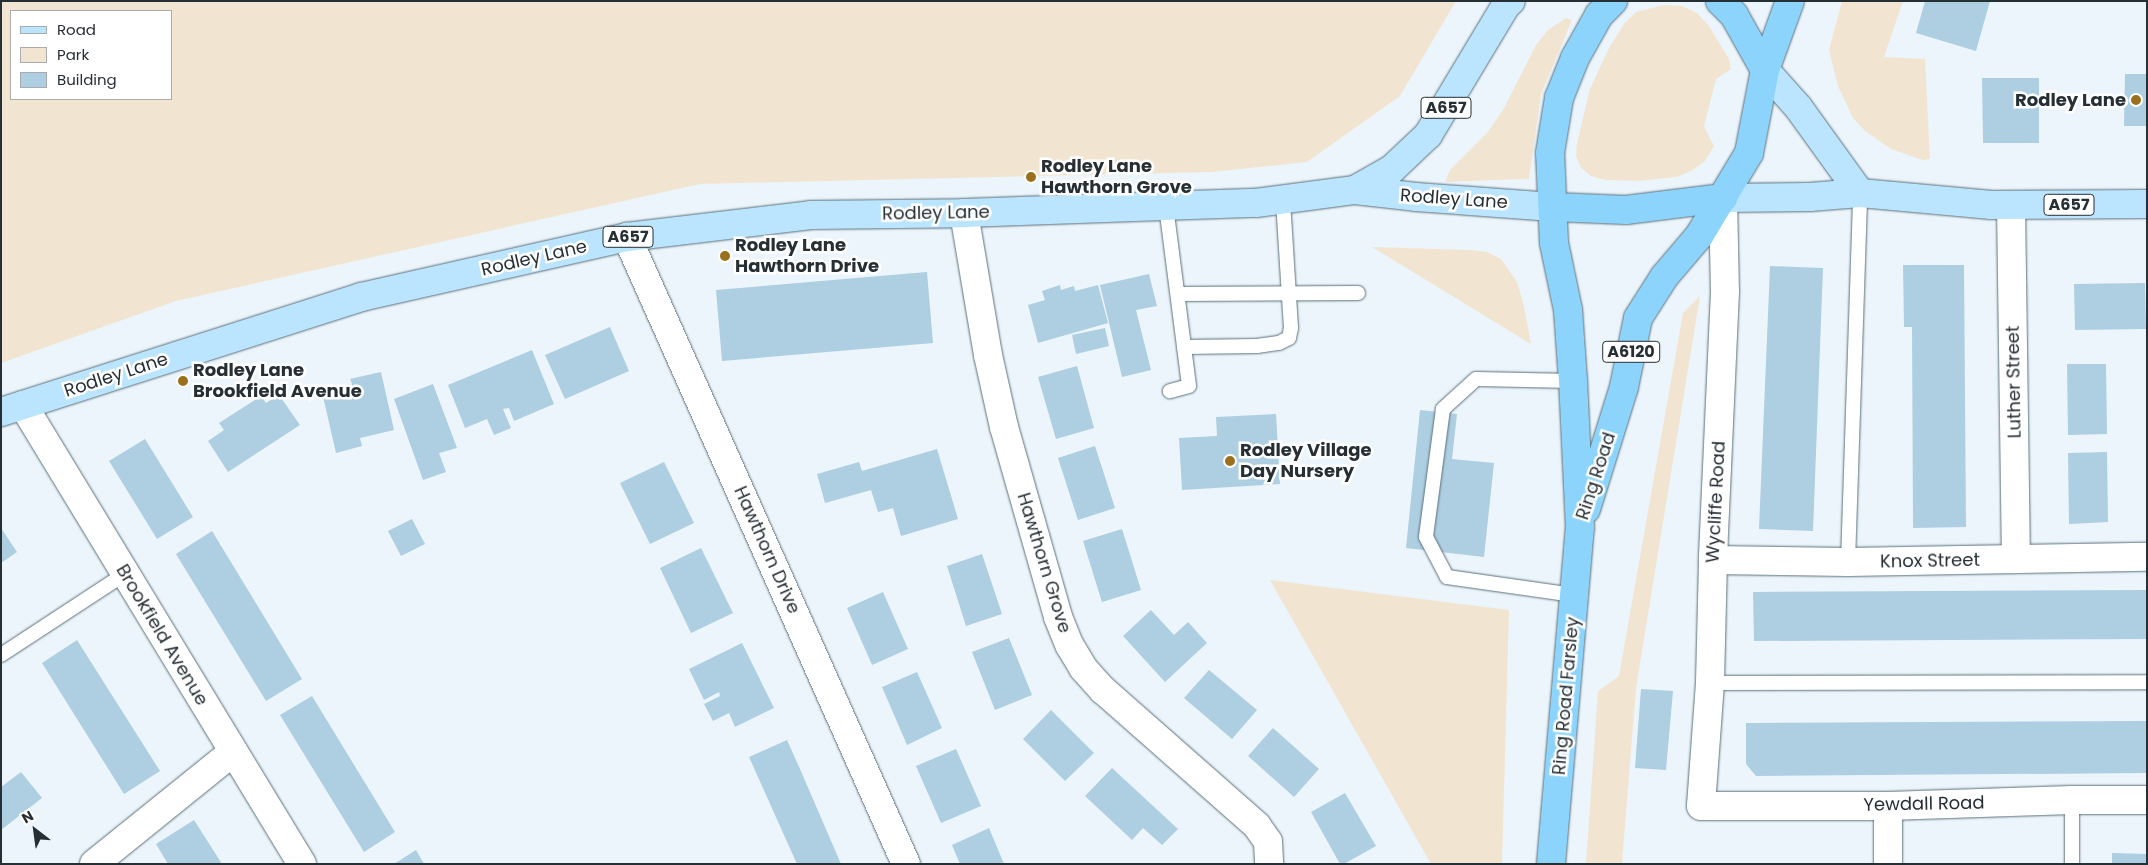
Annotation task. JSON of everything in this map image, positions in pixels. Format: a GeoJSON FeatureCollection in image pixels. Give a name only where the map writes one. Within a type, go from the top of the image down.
{"type":"FeatureCollection","features":[{"type":"Feature","properties":{"kind":"highway","name":"A6120"},"geometry":{"type":"LineString","coordinates":[[1553,206],[1550,153],[1559,98],[1575,58],[1599,15],[1612,1]]}},
{"type":"Feature","properties":{"kind":"highway"},"geometry":{"type":"LineString","coordinates":[[1720,1],[1734,15],[1765,70]]}},
{"type":"Feature","properties":{"kind":"highway","name":"A6120"},"geometry":{"type":"LineString","coordinates":[[1723,198],[1749,153],[1765,70],[1790,1]]}},
{"type":"Feature","properties":{"kind":"highway"},"geometry":{"type":"LineString","coordinates":[[1553,206],[1626,210],[1723,198]]}},
{"type":"Feature","properties":{"kind":"highway","name":"Ring Road"},"geometry":{"type":"LineString","coordinates":[[1580,528],[1624,387],[1638,318],[1664,277],[1699,236],[1723,198]]}},
{"type":"Feature","properties":{"kind":"highway","name":"Ring Road"},"geometry":{"type":"LineString","coordinates":[[1553,206],[1554,243],[1568,310],[1574,381],[1580,528]]}},
{"type":"Feature","properties":{"kind":"highway","name":"Ring Road Farsley"},"geometry":{"type":"LineString","coordinates":[[1551,864],[1580,528]]}},
{"type":"Feature","properties":{"kind":"main road","name":"Rodley Lane"},"geometry":{"type":"LineString","coordinates":[[1355,190],[1392,169],[1428,135],[1506,5],[1511,1]]}},
{"type":"Feature","properties":{"kind":"main road"},"geometry":{"type":"LineString","coordinates":[[1765,70],[1798,107],[1860,193]]}},
{"type":"Feature","properties":{"kind":"main road","name":"Rodley Lane"},"geometry":{"type":"LineString","coordinates":[[12,408],[361,297],[627,237],[811,215],[964,213],[1166,206],[1283,200],[1355,190],[1416,197],[1553,206]]}},
{"type":"Feature","properties":{"kind":"main road","name":"A657"},"geometry":{"type":"LineString","coordinates":[[1723,198],[1810,197],[1860,193],[2011,205],[2147,204]]}},
{"type":"Feature","properties":{"kind":"street","name":"Wycliffe Road"},"geometry":{"type":"LineString","coordinates":[[1702,806],[1710,682],[1713,560],[1725,291],[1723,198]]}},
{"type":"Feature","properties":{"kind":"street","name":"Luther Street"},"geometry":{"type":"LineString","coordinates":[[2011,205],[2016,559]]}},
{"type":"Feature","properties":{"kind":"street","name":"Hawthorn Grove"},"geometry":{"type":"LineString","coordinates":[[964,213],[988,355],[1004,427],[1058,617],[1070,646],[1083,668],[1103,690],[1257,826],[1268,842],[1269,864]]}},
{"type":"Feature","properties":{"kind":"street","name":"Hawthorn Drive"},"geometry":{"type":"LineString","coordinates":[[627,237],[906,864]]}},
{"type":"Feature","properties":{"kind":"street","name":"Brookfield Avenue"},"geometry":{"type":"LineString","coordinates":[[12,408],[125,574],[302,864]]}},
{"type":"Feature","properties":{"kind":"street","name":"Knox Street"},"geometry":{"type":"LineString","coordinates":[[1713,560],[1848,562],[2147,557]]}},
{"type":"Feature","properties":{"kind":"street"},"geometry":{"type":"LineString","coordinates":[[94,864],[233,752]]}},
{"type":"Feature","properties":{"kind":"street","name":"Yewdall Road"},"geometry":{"type":"LineString","coordinates":[[1702,806],[1888,806],[2072,800],[2147,800]]}},
{"type":"Feature","properties":{"kind":"street"},"geometry":{"type":"LineString","coordinates":[[1888,806],[1888,864]]}},
{"type":"Feature","properties":{"kind":"lane"},"geometry":{"type":"LineString","coordinates":[[1848,562],[1860,193]]}},
{"type":"Feature","properties":{"kind":"lane"},"geometry":{"type":"LineString","coordinates":[[1184,347],[1257,346],[1279,343],[1289,338],[1291,328],[1283,200]]}},
{"type":"Feature","properties":{"kind":"lane"},"geometry":{"type":"LineString","coordinates":[[1166,206],[1189,386],[1170,390]]}},
{"type":"Feature","properties":{"kind":"lane"},"geometry":{"type":"LineString","coordinates":[[1178,294],[1358,293]]}},
{"type":"Feature","properties":{"kind":"lane"},"geometry":{"type":"LineString","coordinates":[[1574,381],[1476,379],[1443,409],[1426,537],[1447,577],[1574,595]]}},
{"type":"Feature","properties":{"kind":"lane"},"geometry":{"type":"LineString","coordinates":[[1,656],[125,574]]}},
{"type":"Feature","properties":{"kind":"lane"},"geometry":{"type":"LineString","coordinates":[[1710,682],[2147,682]]}},
{"type":"Feature","properties":{"kind":"lane"},"geometry":{"type":"LineString","coordinates":[[2072,800],[2072,864]]}},
{"type":"Feature","properties":{"kind":"green space"},"geometry":{"type":"Polygon","coordinates":[[[1,1],[1456,1],[1400,96],[1307,162],[1212,172],[700,184],[176,301],[1,363],[1,1]]]}},
{"type":"Feature","properties":{"kind":"green space"},"geometry":{"type":"Polygon","coordinates":[[[1842,1],[1903,1],[1884,57],[1925,59],[1930,159],[1923,160],[1891,149],[1865,131],[1853,118],[1838,86],[1829,50],[1842,1]]]}},
{"type":"Feature","properties":{"kind":"green space"},"geometry":{"type":"Polygon","coordinates":[[[1664,5],[1682,6],[1697,13],[1709,26],[1729,59],[1731,69],[1716,79],[1704,126],[1714,146],[1705,161],[1693,170],[1677,177],[1638,181],[1605,180],[1591,176],[1581,168],[1576,156],[1577,143],[1590,89],[1609,48],[1624,24],[1636,12],[1664,5]]]}},
{"type":"Feature","properties":{"kind":"green space"},"geometry":{"type":"Polygon","coordinates":[[[1566,18],[1572,20],[1541,94],[1529,179],[1445,182],[1450,170],[1487,133],[1503,110],[1536,45],[1548,30],[1566,18]]]}},
{"type":"Feature","properties":{"kind":"green space"},"geometry":{"type":"Polygon","coordinates":[[[1372,247],[1470,250],[1487,252],[1501,259],[1517,282],[1524,306],[1531,344],[1372,247]]]}},
{"type":"Feature","properties":{"kind":"green space"},"geometry":{"type":"Polygon","coordinates":[[[1700,296],[1636,688],[1622,864],[1586,864],[1598,691],[1619,676],[1683,313],[1700,296]]]}},
{"type":"Feature","properties":{"kind":"green space"},"geometry":{"type":"Polygon","coordinates":[[[1270,580],[1509,610],[1502,864],[1431,864],[1270,580]]]}},
{"type":"Feature","properties":{"kind":"building"},"geometry":{"type":"Polygon","coordinates":[[[1925,1],[1990,1],[1976,51],[1916,33],[1925,1]]]}},
{"type":"Feature","properties":{"kind":"building","name":"Rodley Lane"},"geometry":{"type":"Polygon","coordinates":[[[2125,74],[2147,74],[2147,126],[2124,126],[2125,74]]]}},
{"type":"Feature","properties":{"kind":"building"},"geometry":{"type":"Polygon","coordinates":[[[1982,78],[2039,78],[2039,143],[1983,143],[1982,78]]]}},
{"type":"Feature","properties":{"kind":"building"},"geometry":{"type":"Polygon","coordinates":[[[1903,265],[1964,265],[1966,527],[1913,528],[1912,327],[1904,327],[1903,265]]]}},
{"type":"Feature","properties":{"kind":"building"},"geometry":{"type":"Polygon","coordinates":[[[1770,266],[1823,268],[1813,531],[1759,529],[1770,266]]]}},
{"type":"Feature","properties":{"kind":"building"},"geometry":{"type":"Polygon","coordinates":[[[927,272],[933,343],[722,361],[716,290],[927,272]]]}},
{"type":"Feature","properties":{"kind":"building"},"geometry":{"type":"Polygon","coordinates":[[[1149,274],[1157,306],[1136,310],[1151,370],[1122,377],[1100,285],[1149,274]]]}},
{"type":"Feature","properties":{"kind":"building"},"geometry":{"type":"Polygon","coordinates":[[[2145,283],[2146,329],[2075,330],[2074,284],[2145,283]]]}},
{"type":"Feature","properties":{"kind":"building"},"geometry":{"type":"Polygon","coordinates":[[[1060,285],[1061,290],[1074,286],[1075,291],[1098,285],[1108,323],[1038,343],[1028,305],[1045,300],[1042,291],[1060,285]]]}},
{"type":"Feature","properties":{"kind":"building"},"geometry":{"type":"Polygon","coordinates":[[[610,327],[629,371],[565,399],[545,355],[610,327]]]}},
{"type":"Feature","properties":{"kind":"building"},"geometry":{"type":"Polygon","coordinates":[[[1105,328],[1109,346],[1076,354],[1072,335],[1105,328]]]}},
{"type":"Feature","properties":{"kind":"building"},"geometry":{"type":"Polygon","coordinates":[[[532,350],[554,404],[514,421],[509,408],[503,409],[511,428],[494,435],[487,419],[465,428],[448,385],[532,350]]]}},
{"type":"Feature","properties":{"kind":"building"},"geometry":{"type":"Polygon","coordinates":[[[2067,364],[2106,364],[2107,434],[2068,435],[2067,364]]]}},
{"type":"Feature","properties":{"kind":"building"},"geometry":{"type":"Polygon","coordinates":[[[1077,366],[1094,428],[1056,439],[1038,377],[1077,366]]]}},
{"type":"Feature","properties":{"kind":"building"},"geometry":{"type":"Polygon","coordinates":[[[381,372],[394,430],[360,438],[362,446],[336,453],[322,392],[352,384],[350,379],[381,372]]]}},
{"type":"Feature","properties":{"kind":"building"},"geometry":{"type":"Polygon","coordinates":[[[433,384],[457,448],[439,453],[446,472],[423,480],[394,399],[433,384]]]}},
{"type":"Feature","properties":{"kind":"building"},"geometry":{"type":"Polygon","coordinates":[[[279,395],[300,425],[228,472],[208,441],[224,430],[219,423],[261,396],[266,403],[279,395]]]}},
{"type":"Feature","properties":{"kind":"building"},"geometry":{"type":"Polygon","coordinates":[[[1420,410],[1457,414],[1452,459],[1494,463],[1484,557],[1406,548],[1420,410]]]}},
{"type":"Feature","properties":{"kind":"building","name":"Rodley Village Day Nursery"},"geometry":{"type":"Polygon","coordinates":[[[1276,414],[1280,484],[1182,490],[1179,438],[1217,436],[1216,417],[1276,414]]]}},
{"type":"Feature","properties":{"kind":"building"},"geometry":{"type":"Polygon","coordinates":[[[145,439],[193,517],[157,539],[109,461],[145,439]]]}},
{"type":"Feature","properties":{"kind":"building"},"geometry":{"type":"Polygon","coordinates":[[[1095,446],[1115,508],[1078,520],[1058,458],[1095,446]]]}},
{"type":"Feature","properties":{"kind":"building"},"geometry":{"type":"Polygon","coordinates":[[[937,449],[958,519],[901,536],[893,508],[878,512],[871,490],[825,503],[817,474],[859,462],[862,471],[937,449]]]}},
{"type":"Feature","properties":{"kind":"building"},"geometry":{"type":"Polygon","coordinates":[[[2107,452],[2108,522],[2069,524],[2068,453],[2107,452]]]}},
{"type":"Feature","properties":{"kind":"building"},"geometry":{"type":"Polygon","coordinates":[[[664,462],[694,523],[650,544],[620,483],[664,462]]]}},
{"type":"Feature","properties":{"kind":"building"},"geometry":{"type":"Polygon","coordinates":[[[412,519],[425,544],[401,556],[388,531],[412,519]]]}},
{"type":"Feature","properties":{"kind":"building"},"geometry":{"type":"Polygon","coordinates":[[[1,528],[17,552],[1,563],[1,528]]]}},
{"type":"Feature","properties":{"kind":"building"},"geometry":{"type":"Polygon","coordinates":[[[1122,529],[1141,590],[1102,602],[1083,541],[1122,529]]]}},
{"type":"Feature","properties":{"kind":"building"},"geometry":{"type":"Polygon","coordinates":[[[212,531],[302,679],[266,701],[176,554],[212,531]]]}},
{"type":"Feature","properties":{"kind":"building"},"geometry":{"type":"Polygon","coordinates":[[[701,548],[733,613],[691,633],[660,568],[701,548]]]}},
{"type":"Feature","properties":{"kind":"building"},"geometry":{"type":"Polygon","coordinates":[[[982,554],[1002,614],[966,626],[947,566],[982,554]]]}},
{"type":"Feature","properties":{"kind":"building"},"geometry":{"type":"Polygon","coordinates":[[[2147,590],[2147,639],[1754,641],[1753,592],[2147,590]]]}},
{"type":"Feature","properties":{"kind":"building"},"geometry":{"type":"Polygon","coordinates":[[[883,592],[908,649],[872,665],[847,608],[883,592]]]}},
{"type":"Feature","properties":{"kind":"building"},"geometry":{"type":"Polygon","coordinates":[[[1151,610],[1174,635],[1188,622],[1207,643],[1165,682],[1123,636],[1151,610]]]}},
{"type":"Feature","properties":{"kind":"building"},"geometry":{"type":"Polygon","coordinates":[[[1009,638],[1032,695],[995,710],[972,652],[1009,638]]]}},
{"type":"Feature","properties":{"kind":"building"},"geometry":{"type":"Polygon","coordinates":[[[77,640],[160,771],[124,794],[42,663],[77,640]]]}},
{"type":"Feature","properties":{"kind":"building"},"geometry":{"type":"Polygon","coordinates":[[[742,643],[774,708],[735,727],[729,713],[713,721],[704,704],[720,696],[719,692],[704,700],[689,669],[742,643]]]}},
{"type":"Feature","properties":{"kind":"building"},"geometry":{"type":"Polygon","coordinates":[[[1209,670],[1257,710],[1232,739],[1184,698],[1209,670]]]}},
{"type":"Feature","properties":{"kind":"building"},"geometry":{"type":"Polygon","coordinates":[[[917,672],[942,728],[907,745],[882,687],[917,672]]]}},
{"type":"Feature","properties":{"kind":"building"},"geometry":{"type":"Polygon","coordinates":[[[1641,689],[1673,691],[1666,770],[1635,768],[1641,689]]]}},
{"type":"Feature","properties":{"kind":"building"},"geometry":{"type":"Polygon","coordinates":[[[312,696],[395,832],[364,852],[280,715],[312,696]]]}},
{"type":"Feature","properties":{"kind":"building"},"geometry":{"type":"Polygon","coordinates":[[[1051,710],[1094,753],[1065,781],[1023,739],[1051,710]]]}},
{"type":"Feature","properties":{"kind":"building"},"geometry":{"type":"Polygon","coordinates":[[[2147,721],[2147,773],[1756,776],[1746,764],[1746,723],[2147,721]]]}},
{"type":"Feature","properties":{"kind":"building"},"geometry":{"type":"Polygon","coordinates":[[[1273,728],[1319,769],[1294,797],[1248,756],[1273,728]]]}},
{"type":"Feature","properties":{"kind":"building"},"geometry":{"type":"Polygon","coordinates":[[[787,740],[841,864],[797,864],[749,757],[787,740]]]}},
{"type":"Feature","properties":{"kind":"building"},"geometry":{"type":"Polygon","coordinates":[[[956,749],[981,806],[941,823],[916,766],[956,749]]]}},
{"type":"Feature","properties":{"kind":"building"},"geometry":{"type":"Polygon","coordinates":[[[1112,768],[1178,829],[1162,845],[1143,828],[1132,840],[1085,796],[1112,768]]]}},
{"type":"Feature","properties":{"kind":"building"},"geometry":{"type":"Polygon","coordinates":[[[21,772],[42,798],[1,830],[1,787],[21,772]]]}},
{"type":"Feature","properties":{"kind":"building"},"geometry":{"type":"Polygon","coordinates":[[[1345,793],[1376,846],[1344,864],[1340,864],[1311,812],[1345,793]]]}},
{"type":"Feature","properties":{"kind":"building"},"geometry":{"type":"Polygon","coordinates":[[[194,820],[222,864],[168,864],[156,844],[194,820]]]}},
{"type":"Feature","properties":{"kind":"building"},"geometry":{"type":"Polygon","coordinates":[[[989,828],[1004,864],[960,864],[952,845],[989,828]]]}},
{"type":"Feature","properties":{"kind":"building"},"geometry":{"type":"Polygon","coordinates":[[[416,850],[424,864],[394,864],[416,850]]]}},
{"type":"Feature","properties":{"kind":"building"},"geometry":{"type":"Polygon","coordinates":[[[2112,853],[2147,854],[2147,864],[2112,864],[2112,853]]]}},
{"type":"Feature","properties":{"kind":"place","name":"Rodley Lane"},"geometry":{"type":"Point","coordinates":[2136,100]}},
{"type":"Feature","properties":{"kind":"place","name":"Rodley Lane Hawthorn Grove"},"geometry":{"type":"Point","coordinates":[1031,177]}},
{"type":"Feature","properties":{"kind":"place","name":"Rodley Lane Hawthorn Drive"},"geometry":{"type":"Point","coordinates":[725,256]}},
{"type":"Feature","properties":{"kind":"place","name":"Rodley Lane Brookfield Avenue"},"geometry":{"type":"Point","coordinates":[183,381]}},
{"type":"Feature","properties":{"kind":"place","name":"Rodley Village Day Nursery"},"geometry":{"type":"Point","coordinates":[1230,461]}}]}
